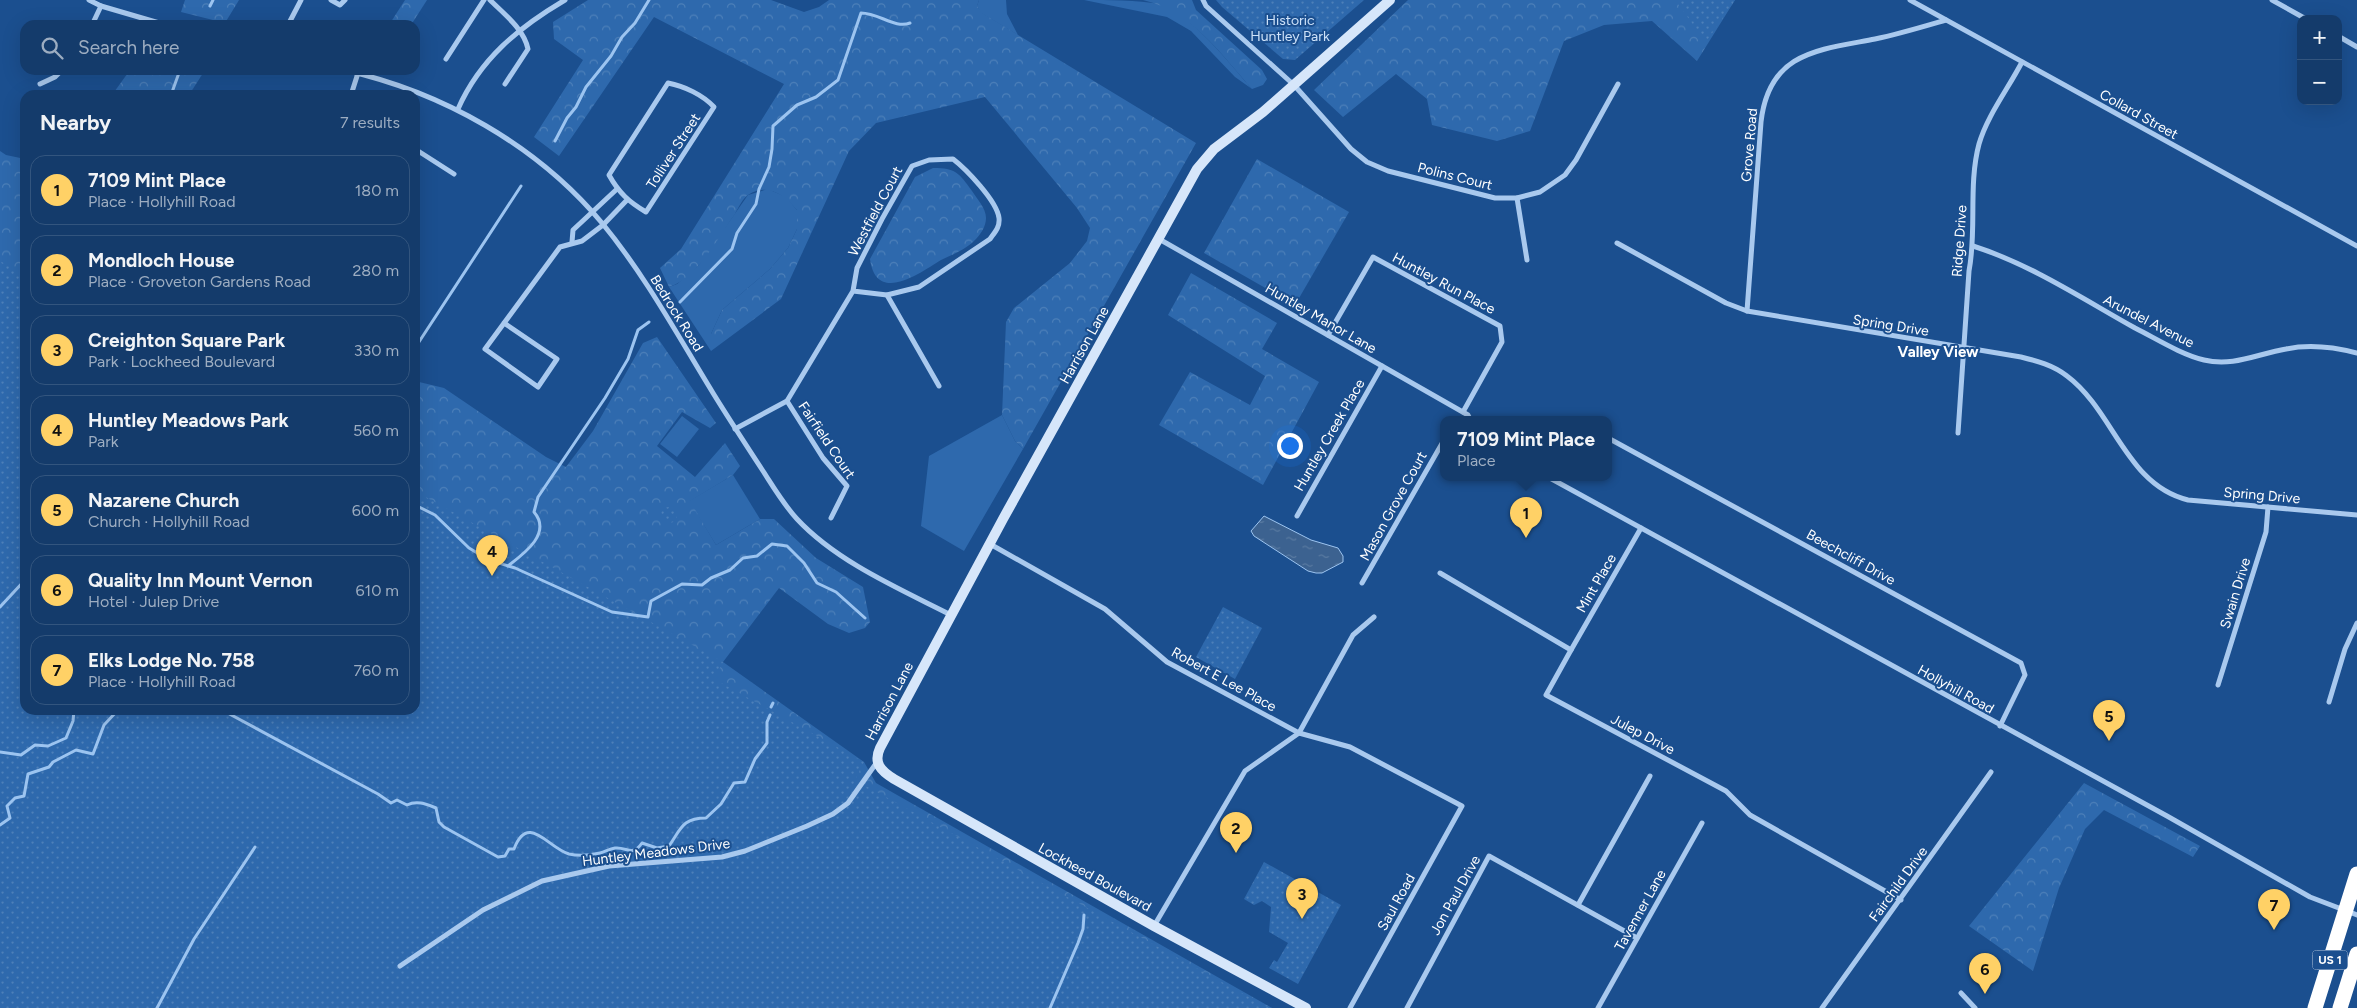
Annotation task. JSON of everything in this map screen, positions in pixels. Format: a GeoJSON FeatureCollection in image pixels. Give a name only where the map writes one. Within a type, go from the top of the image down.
{"type":"FeatureCollection","features":[{"type":"Feature","properties":{"kind":"highway","name":"US 1"},"geometry":{"type":"LineString","coordinates":[[2315,1008],[2351,913],[2357,874]]}},
{"type":"Feature","properties":{"kind":"highway","name":"US 1"},"geometry":{"type":"LineString","coordinates":[[2340,1008],[2357,954]]}},
{"type":"Feature","properties":{"kind":"street"},"geometry":{"type":"LineString","coordinates":[[89,0],[101,6],[149,20]]}},
{"type":"Feature","properties":{"kind":"street"},"geometry":{"type":"LineString","coordinates":[[291,20],[301,0]]}},
{"type":"Feature","properties":{"kind":"street"},"geometry":{"type":"LineString","coordinates":[[331,0],[340,5],[345,0]]}},
{"type":"Feature","properties":{"kind":"street"},"geometry":{"type":"LineString","coordinates":[[446,59],[484,0]]}},
{"type":"Feature","properties":{"kind":"street"},"geometry":{"type":"LineString","coordinates":[[490,0],[519,30],[526,40],[528,49],[505,84]]}},
{"type":"Feature","properties":{"kind":"street"},"geometry":{"type":"LineString","coordinates":[[458,109],[481,69],[498,48],[519,30],[566,0]]}},
{"type":"Feature","properties":{"kind":"street","name":"Polins Court"},"geometry":{"type":"LineString","coordinates":[[1204,0],[1206,6],[1294,85],[1351,149],[1367,162],[1388,171],[1495,198],[1517,198],[1540,192],[1565,175],[1576,160],[1618,84]]}},
{"type":"Feature","properties":{"kind":"street","name":"Harrison Lane"},"geometry":{"type":"LineString","coordinates":[[877,762],[880,748],[990,543],[1205,158],[1236,130],[1264,112],[1390,0]]}},
{"type":"Feature","properties":{"kind":"street","name":"Collard Street"},"geometry":{"type":"LineString","coordinates":[[1910,0],[2357,246]]}},
{"type":"Feature","properties":{"kind":"street"},"geometry":{"type":"LineString","coordinates":[[2272,0],[2299,15]]}},
{"type":"Feature","properties":{"kind":"street"},"geometry":{"type":"LineString","coordinates":[[94,20],[101,6]]}},
{"type":"Feature","properties":{"kind":"street","name":"Grove Road"},"geometry":{"type":"LineString","coordinates":[[1747,311],[1761,122],[1764,102],[1772,82],[1783,68],[1804,54],[1898,34],[1946,20]]}},
{"type":"Feature","properties":{"kind":"street"},"geometry":{"type":"LineString","coordinates":[[2342,38],[2357,47]]}},
{"type":"Feature","properties":{"kind":"street","name":"Ridge Drive"},"geometry":{"type":"LineString","coordinates":[[1958,433],[1972,246],[1972,212],[1979,146],[1985,130],[2022,62]]}},
{"type":"Feature","properties":{"kind":"street"},"geometry":{"type":"LineString","coordinates":[[40,84],[57,75]]}},
{"type":"Feature","properties":{"kind":"street"},"geometry":{"type":"LineString","coordinates":[[353,90],[357,75]]}},
{"type":"Feature","properties":{"kind":"street","name":"Bedrock Road"},"geometry":{"type":"LineString","coordinates":[[365,75],[413,90]]}},
{"type":"Feature","properties":{"kind":"street","name":"Tolliver Street"},"geometry":{"type":"LineString","coordinates":[[668,82],[677,84],[707,99],[714,107],[712,112],[646,212],[627,200],[617,189],[609,175],[668,82]]}},
{"type":"Feature","properties":{"kind":"street","name":"Bedrock Road"},"geometry":{"type":"LineString","coordinates":[[420,93],[458,109],[531,157],[603,224],[649,289],[786,506],[820,540],[843,557],[951,615]]}},
{"type":"Feature","properties":{"kind":"street"},"geometry":{"type":"LineString","coordinates":[[420,151],[454,174]]}},
{"type":"Feature","properties":{"kind":"street","name":"Westfield Court"},"geometry":{"type":"LineString","coordinates":[[787,401],[853,291],[857,268],[912,166],[929,160],[953,159],[968,172],[996,208],[999,218],[998,229],[990,239],[919,287],[887,295],[853,291]]}},
{"type":"Feature","properties":{"kind":"street"},"geometry":{"type":"LineString","coordinates":[[572,242],[574,230],[617,189]]}},
{"type":"Feature","properties":{"kind":"street"},"geometry":{"type":"LineString","coordinates":[[1517,198],[1527,260]]}},
{"type":"Feature","properties":{"kind":"street"},"geometry":{"type":"LineString","coordinates":[[504,323],[557,360],[538,387],[485,349],[504,323],[560,247],[572,242],[582,241],[603,224],[627,200]]}},
{"type":"Feature","properties":{"kind":"street","name":"Huntley Manor Lane"},"geometry":{"type":"LineString","coordinates":[[1159,239],[1468,416]]}},
{"type":"Feature","properties":{"kind":"street","name":"Spring Drive"},"geometry":{"type":"LineString","coordinates":[[1617,243],[1726,303],[1747,311],[2041,362],[2067,375],[2087,395],[2144,475],[2165,492],[2188,500],[2357,515]]}},
{"type":"Feature","properties":{"kind":"street","name":"Arundel Avenue"},"geometry":{"type":"LineString","coordinates":[[1972,246],[2014,262],[2161,342],[2204,360],[2230,362],[2287,348],[2303,347],[2325,347],[2357,353]]}},
{"type":"Feature","properties":{"kind":"street","name":"Huntley Run Place"},"geometry":{"type":"LineString","coordinates":[[1328,335],[1373,257],[1500,326],[1502,342],[1463,412]]}},
{"type":"Feature","properties":{"kind":"street"},"geometry":{"type":"LineString","coordinates":[[887,295],[939,386]]}},
{"type":"Feature","properties":{"kind":"street","name":"Huntley Creek Place"},"geometry":{"type":"LineString","coordinates":[[1297,516],[1382,366]]}},
{"type":"Feature","properties":{"kind":"street"},"geometry":{"type":"LineString","coordinates":[[736,429],[787,401]]}},
{"type":"Feature","properties":{"kind":"street","name":"Fairfield Court"},"geometry":{"type":"LineString","coordinates":[[787,401],[823,458],[847,486],[831,518]]}},
{"type":"Feature","properties":{"kind":"street","name":"Beechcliff Drive"},"geometry":{"type":"LineString","coordinates":[[1612,440],[2021,663],[2025,675],[2000,726]]}},
{"type":"Feature","properties":{"kind":"street","name":"Mason Grove Court"},"geometry":{"type":"LineString","coordinates":[[1362,583],[1440,447]]}},
{"type":"Feature","properties":{"kind":"street","name":"Hollyhill Road"},"geometry":{"type":"LineString","coordinates":[[1555,481],[2167,816],[2310,897],[2351,913]]}},
{"type":"Feature","properties":{"kind":"street","name":"Swain Drive"},"geometry":{"type":"LineString","coordinates":[[2218,685],[2266,532],[2268,507]]}},
{"type":"Feature","properties":{"kind":"street","name":"Mint Place"},"geometry":{"type":"LineString","coordinates":[[1571,650],[1641,528]]}},
{"type":"Feature","properties":{"kind":"street","name":"Robert E Lee Place"},"geometry":{"type":"LineString","coordinates":[[990,543],[1106,609],[1166,662],[1299,732],[1350,747],[1462,806]]}},
{"type":"Feature","properties":{"kind":"street"},"geometry":{"type":"LineString","coordinates":[[1440,573],[1571,650]]}},
{"type":"Feature","properties":{"kind":"street"},"geometry":{"type":"LineString","coordinates":[[1154,926],[1245,771],[1299,732],[1353,635],[1374,617]]}},
{"type":"Feature","properties":{"kind":"street"},"geometry":{"type":"LineString","coordinates":[[2329,702],[2345,649],[2357,623]]}},
{"type":"Feature","properties":{"kind":"street","name":"Julep Drive"},"geometry":{"type":"LineString","coordinates":[[1571,650],[1546,695],[1726,791],[1750,816],[1901,900]]}},
{"type":"Feature","properties":{"kind":"street","name":"Lockheed Boulevard"},"geometry":{"type":"LineString","coordinates":[[877,762],[882,771],[894,779],[1154,926],[1306,1008]]}},
{"type":"Feature","properties":{"kind":"street","name":"Huntley Meadows Drive"},"geometry":{"type":"LineString","coordinates":[[400,966],[483,910],[512,894],[542,881],[609,866],[722,857],[807,826],[833,814],[848,803],[877,762]]}},
{"type":"Feature","properties":{"kind":"street","name":"Fairchild Drive"},"geometry":{"type":"LineString","coordinates":[[1822,1008],[1991,772]]}},
{"type":"Feature","properties":{"kind":"street"},"geometry":{"type":"LineString","coordinates":[[1578,905],[1650,776]]}},
{"type":"Feature","properties":{"kind":"street","name":"Saul Road"},"geometry":{"type":"LineString","coordinates":[[1350,1008],[1462,806]]}},
{"type":"Feature","properties":{"kind":"street","name":"Tavenner Lane"},"geometry":{"type":"LineString","coordinates":[[1598,1008],[1702,824]]}},
{"type":"Feature","properties":{"kind":"street","name":"Jon Paul Drive"},"geometry":{"type":"LineString","coordinates":[[1407,1008],[1489,856],[1637,938]]}},
{"type":"Feature","properties":{"kind":"street"},"geometry":{"type":"LineString","coordinates":[[1962,993],[1975,1008]]}},
{"type":"Feature","properties":{"kind":"green space"},"geometry":{"type":"Polygon","coordinates":[[[185,0],[239,0],[227,20],[213,20],[181,12],[185,0]]]}},
{"type":"Feature","properties":{"kind":"green space"},"geometry":{"type":"Polygon","coordinates":[[[405,0],[427,0],[414,20],[392,20],[405,0]]]}},
{"type":"Feature","properties":{"kind":"green space"},"geometry":{"type":"Polygon","coordinates":[[[588,0],[771,0],[804,12],[819,7],[829,0],[979,0],[977,6],[982,13],[1196,143],[1023,449],[1015,441],[1002,415],[1006,322],[1014,308],[1070,263],[1087,241],[1090,228],[1077,208],[985,97],[876,123],[849,151],[781,299],[711,351],[711,334],[722,310],[770,269],[788,248],[797,229],[797,210],[775,192],[769,190],[755,191],[744,198],[707,255],[690,275],[669,287],[660,268],[681,249],[784,84],[654,17],[559,156],[534,137],[583,60],[554,39],[553,22],[588,0]]]}},
{"type":"Feature","properties":{"kind":"green space"},"geometry":{"type":"Polygon","coordinates":[[[979,0],[1006,0],[1007,14],[1018,35],[981,13],[977,6],[979,0]]]}},
{"type":"Feature","properties":{"kind":"green space"},"geometry":{"type":"Polygon","coordinates":[[[1084,0],[1122,0],[1160,4],[1172,10],[1198,29],[1252,89],[1235,77],[1191,31],[1167,17],[1084,0]]]}},
{"type":"Feature","properties":{"kind":"green space"},"geometry":{"type":"Polygon","coordinates":[[[1143,0],[1192,0],[1196,10],[1262,70],[1267,79],[1263,85],[1252,89],[1217,48],[1190,24],[1176,14],[1143,0]]]}},
{"type":"Feature","properties":{"kind":"green space","name":"Historic Huntley Park"},"geometry":{"type":"Polygon","coordinates":[[[1216,0],[1364,0],[1295,60],[1283,59],[1216,0]]]}},
{"type":"Feature","properties":{"kind":"green space"},"geometry":{"type":"Polygon","coordinates":[[[1408,0],[1735,0],[1697,61],[1652,21],[1604,25],[1564,41],[1530,131],[1497,141],[1432,125],[1427,99],[1396,74],[1343,117],[1314,90],[1408,0]]]}},
{"type":"Feature","properties":{"kind":"green space"},"geometry":{"type":"Polygon","coordinates":[[[1675,0],[1735,0],[1706,42],[1675,0]]]}},
{"type":"Feature","properties":{"kind":"green space"},"geometry":{"type":"Polygon","coordinates":[[[126,75],[202,75],[192,90],[116,90],[126,75]]]}},
{"type":"Feature","properties":{"kind":"green space"},"geometry":{"type":"Polygon","coordinates":[[[0,151],[6,155],[20,158],[20,715],[420,715],[420,382],[444,388],[546,457],[566,467],[593,431],[643,343],[657,337],[716,423],[710,428],[682,412],[657,446],[695,477],[725,443],[740,466],[733,475],[690,501],[716,545],[760,519],[774,519],[816,558],[863,587],[870,622],[865,628],[849,633],[828,624],[779,588],[723,662],[864,762],[876,783],[1272,1008],[0,1008],[0,151]]]}},
{"type":"Feature","properties":{"kind":"green space"},"geometry":{"type":"Polygon","coordinates":[[[1257,159],[1349,212],[1295,305],[1204,253],[1257,159]]]}},
{"type":"Feature","properties":{"kind":"green space"},"geometry":{"type":"Polygon","coordinates":[[[933,168],[947,169],[956,173],[964,180],[985,211],[986,221],[984,228],[967,247],[911,278],[890,283],[881,280],[874,273],[870,259],[915,177],[933,168]]]}},
{"type":"Feature","properties":{"kind":"green space"},"geometry":{"type":"Polygon","coordinates":[[[768,189],[786,197],[797,210],[797,229],[788,248],[770,269],[722,310],[711,334],[711,351],[669,287],[677,284],[698,266],[748,195],[768,189]]]}},
{"type":"Feature","properties":{"kind":"green space"},"geometry":{"type":"Polygon","coordinates":[[[0,261],[20,272],[20,715],[420,715],[420,494],[723,662],[714,679],[864,762],[855,780],[1269,1008],[0,1008],[0,261]]]}},
{"type":"Feature","properties":{"kind":"green space"},"geometry":{"type":"Polygon","coordinates":[[[1191,273],[1277,323],[1262,349],[1319,382],[1263,485],[1159,425],[1190,372],[1250,405],[1265,376],[1168,315],[1191,273]]]}},
{"type":"Feature","properties":{"kind":"green space"},"geometry":{"type":"Polygon","coordinates":[[[1002,415],[1015,441],[1023,449],[964,551],[921,526],[929,456],[1002,415]]]}},
{"type":"Feature","properties":{"kind":"green space"},"geometry":{"type":"Polygon","coordinates":[[[682,416],[699,429],[677,457],[660,444],[682,416]]]}},
{"type":"Feature","properties":{"kind":"green space"},"geometry":{"type":"Polygon","coordinates":[[[733,475],[760,519],[716,545],[689,501],[733,475]]]}},
{"type":"Feature","properties":{"kind":"green space"},"geometry":{"type":"Polygon","coordinates":[[[666,507],[672,507],[677,512],[675,521],[666,523],[661,518],[661,512],[666,507]]]}},
{"type":"Feature","properties":{"kind":"green space"},"geometry":{"type":"Polygon","coordinates":[[[1223,607],[1262,628],[1235,679],[1196,657],[1223,607]]]}},
{"type":"Feature","properties":{"kind":"green space"},"geometry":{"type":"Polygon","coordinates":[[[2084,783],[2200,846],[2193,857],[2104,810],[2085,829],[2059,888],[2033,971],[1969,926],[2084,783]]]}},
{"type":"Feature","properties":{"kind":"green space"},"geometry":{"type":"Polygon","coordinates":[[[1264,862],[1341,905],[1298,984],[1269,968],[1274,960],[1277,962],[1288,943],[1269,932],[1271,907],[1262,901],[1254,905],[1244,899],[1264,862]]]}},
{"type":"Feature","properties":{"kind":"water"},"geometry":{"type":"Polygon","coordinates":[[[1264,516],[1311,540],[1338,548],[1343,556],[1343,562],[1322,573],[1308,571],[1254,536],[1251,531],[1264,516]]]}},
{"type":"Feature","properties":{"kind":"waterway"},"geometry":{"type":"LineString","coordinates":[[210,6],[213,0]]}},
{"type":"Feature","properties":{"kind":"waterway"},"geometry":{"type":"LineString","coordinates":[[555,141],[586,87],[611,56],[622,37],[635,23],[649,0]]}},
{"type":"Feature","properties":{"kind":"waterway"},"geometry":{"type":"LineString","coordinates":[[680,302],[732,249],[737,233],[756,204],[759,189],[769,167],[773,126],[797,105],[816,97],[838,80],[861,13],[874,15],[899,24],[910,23]]}},
{"type":"Feature","properties":{"kind":"waterway"},"geometry":{"type":"LineString","coordinates":[[173,90],[178,75]]}},
{"type":"Feature","properties":{"kind":"waterway"},"geometry":{"type":"LineString","coordinates":[[420,340],[521,186]]}},
{"type":"Feature","properties":{"kind":"waterway"},"geometry":{"type":"LineString","coordinates":[[508,566],[534,542],[540,527],[539,520],[534,512],[538,497],[605,398],[628,359],[638,330],[649,322]]}},
{"type":"Feature","properties":{"kind":"waterway"},"geometry":{"type":"LineString","coordinates":[[420,508],[435,515],[469,548],[489,560],[515,568],[612,612],[648,617],[651,601],[682,584],[702,585],[711,578],[730,570],[743,558],[757,556],[772,544],[787,546],[804,563],[817,583],[836,592],[865,618]]}},
{"type":"Feature","properties":{"kind":"waterway"},"geometry":{"type":"LineString","coordinates":[[0,607],[20,585]]}},
{"type":"Feature","properties":{"kind":"waterway"},"geometry":{"type":"LineString","coordinates":[[771,707],[773,703]]}},
{"type":"Feature","properties":{"kind":"waterway"},"geometry":{"type":"LineString","coordinates":[[0,752],[21,755],[35,745],[48,746],[66,738],[74,715]]}},
{"type":"Feature","properties":{"kind":"waterway"},"geometry":{"type":"LineString","coordinates":[[0,825],[10,818],[7,806],[15,798],[24,796],[28,774],[49,767],[53,762],[76,750],[93,754],[104,725],[113,715]]}},
{"type":"Feature","properties":{"kind":"waterway"},"geometry":{"type":"LineString","coordinates":[[231,715],[378,794],[391,803],[397,800],[407,805],[418,803],[436,808],[439,822],[444,827],[498,857],[505,856],[509,849],[514,849],[520,838],[526,833],[539,835],[561,851],[573,855],[596,854],[615,848],[635,850],[642,843],[657,848],[669,846],[687,822],[706,818],[721,804],[734,783],[745,782],[755,759],[767,743],[767,722],[770,715]]}},
{"type":"Feature","properties":{"kind":"waterway"},"geometry":{"type":"LineString","coordinates":[[157,1008],[194,939],[255,847]]}},
{"type":"Feature","properties":{"kind":"waterway"},"geometry":{"type":"LineString","coordinates":[[1050,1008],[1078,943],[1083,929],[1084,915]]}},
{"type":"Feature","properties":{"kind":"place","name":"7109 Mint Place"},"geometry":{"type":"Point","coordinates":[1526,538]}},
{"type":"Feature","properties":{"kind":"place","name":"Huntley Meadows Park"},"geometry":{"type":"Point","coordinates":[492,576]}},
{"type":"Feature","properties":{"kind":"place","name":"Nazarene Church"},"geometry":{"type":"Point","coordinates":[2109,741]}},
{"type":"Feature","properties":{"kind":"place","name":"Mondloch House"},"geometry":{"type":"Point","coordinates":[1236,853]}},
{"type":"Feature","properties":{"kind":"place","name":"Creighton Square Park"},"geometry":{"type":"Point","coordinates":[1302,919]}},
{"type":"Feature","properties":{"kind":"place","name":"Elks Lodge No. 758"},"geometry":{"type":"Point","coordinates":[2274,930]}},
{"type":"Feature","properties":{"kind":"place","name":"Quality Inn Mount Vernon"},"geometry":{"type":"Point","coordinates":[1985,994]}},
{"type":"Feature","properties":{"kind":"district","name":"Valley View"},"geometry":{"type":"Point","coordinates":[1938,352]}}]}
